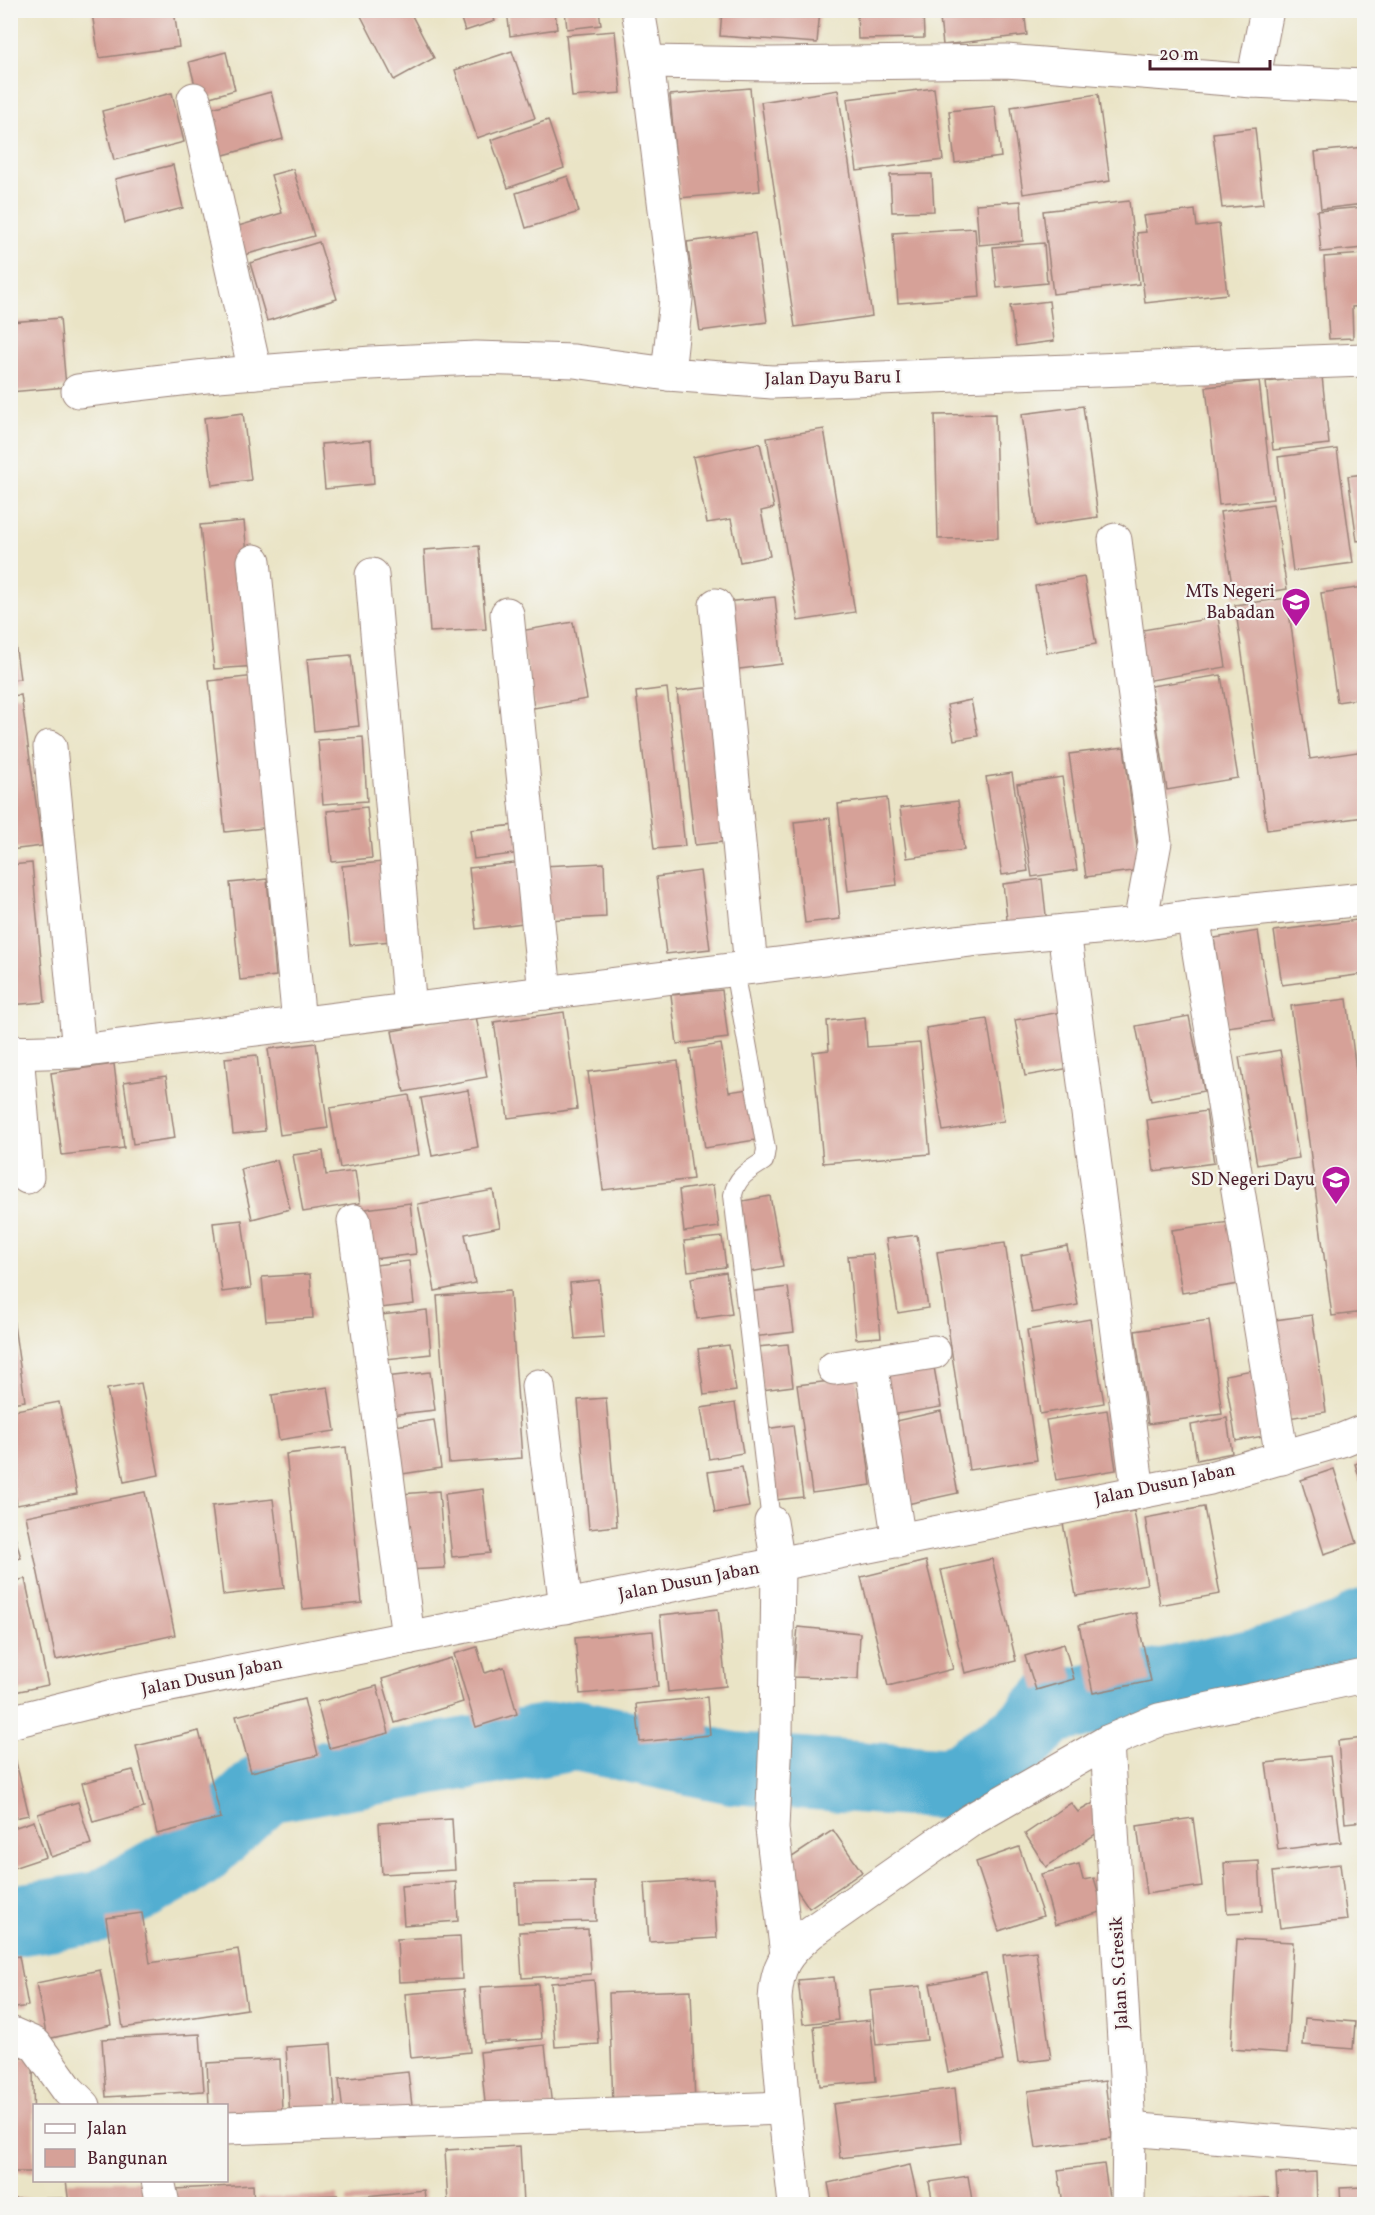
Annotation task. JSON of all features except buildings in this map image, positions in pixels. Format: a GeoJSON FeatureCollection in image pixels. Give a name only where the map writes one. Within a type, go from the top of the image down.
{"type":"FeatureCollection","features":[{"type":"Feature","properties":{"kind":"street"},"geometry":{"type":"LineString","coordinates":[[638,10],[647,62],[675,299],[668,374]]}},
{"type":"Feature","properties":{"kind":"street"},"geometry":{"type":"LineString","coordinates":[[1253,81],[1267,10]]}},
{"type":"Feature","properties":{"kind":"street"},"geometry":{"type":"LineString","coordinates":[[647,62],[771,64],[1006,61],[1253,81],[1365,86]]}},
{"type":"Feature","properties":{"kind":"street"},"geometry":{"type":"LineString","coordinates":[[194,99],[255,372]]}},
{"type":"Feature","properties":{"kind":"street","name":"Jalan Dayu Baru I"},"geometry":{"type":"LineString","coordinates":[[78,391],[255,372],[476,358],[574,361],[668,374],[772,382],[1365,360]]}},
{"type":"Feature","properties":{"kind":"street"},"geometry":{"type":"LineString","coordinates":[[1115,540],[1155,842],[1140,924]]}},
{"type":"Feature","properties":{"kind":"street"},"geometry":{"type":"LineString","coordinates":[[254,561],[299,1023]]}},
{"type":"Feature","properties":{"kind":"street"},"geometry":{"type":"LineString","coordinates":[[372,575],[410,1010]]}},
{"type":"Feature","properties":{"kind":"street"},"geometry":{"type":"LineString","coordinates":[[716,605],[743,969]]}},
{"type":"Feature","properties":{"kind":"street"},"geometry":{"type":"LineString","coordinates":[[507,614],[544,993]]}},
{"type":"Feature","properties":{"kind":"street"},"geometry":{"type":"LineString","coordinates":[[50,747],[79,1051]]}},
{"type":"Feature","properties":{"kind":"street"},"geometry":{"type":"LineString","coordinates":[[27,1177],[14,1053],[79,1051],[979,939],[1365,899]]}},
{"type":"Feature","properties":{"kind":"street"},"geometry":{"type":"LineString","coordinates":[[1192,916],[1282,1458]]}},
{"type":"Feature","properties":{"kind":"street"},"geometry":{"type":"LineString","coordinates":[[1064,931],[1137,1484]]}},
{"type":"Feature","properties":{"kind":"street"},"geometry":{"type":"LineString","coordinates":[[354,1221],[408,1638]]}},
{"type":"Feature","properties":{"kind":"street"},"geometry":{"type":"LineString","coordinates":[[834,1368],[934,1352]]}},
{"type":"Feature","properties":{"kind":"street"},"geometry":{"type":"LineString","coordinates":[[871,1363],[897,1532]]}},
{"type":"Feature","properties":{"kind":"street"},"geometry":{"type":"LineString","coordinates":[[538,1386],[566,1606]]}},
{"type":"Feature","properties":{"kind":"street","name":"Jalan Dusun Jaban"},"geometry":{"type":"LineString","coordinates":[[10,1722],[110,1697],[778,1562],[897,1532],[1137,1484],[1210,1478],[1342,1440],[1365,1431]]}},
{"type":"Feature","properties":{"kind":"street"},"geometry":{"type":"LineString","coordinates":[[771,1522],[778,1562],[776,1735],[772,1829],[787,1955]]}},
{"type":"Feature","properties":{"kind":"street"},"geometry":{"type":"LineString","coordinates":[[795,2205],[775,1999],[776,1982],[781,1963],[793,1947],[971,1820],[1107,1742],[1159,1719],[1365,1676]]}},
{"type":"Feature","properties":{"kind":"street","name":"Jalan S. Gresik"},"geometry":{"type":"LineString","coordinates":[[1107,1742],[1129,2129],[1128,2205]]}},
{"type":"Feature","properties":{"kind":"street"},"geometry":{"type":"LineString","coordinates":[[10,2033],[35,2044],[68,2090],[82,2104]]}},
{"type":"Feature","properties":{"kind":"street"},"geometry":{"type":"LineString","coordinates":[[228,2128],[784,2108]]}},
{"type":"Feature","properties":{"kind":"street"},"geometry":{"type":"LineString","coordinates":[[1129,2129],[1365,2149]]}},
{"type":"Feature","properties":{"kind":"street"},"geometry":{"type":"LineString","coordinates":[[158,2182],[163,2205]]}},
{"type":"Feature","properties":{"kind":"lane"},"geometry":{"type":"LineString","coordinates":[[743,969],[766,1149],[764,1161],[743,1174],[733,1194],[771,1522]]}},
{"type":"Feature","properties":{"kind":"waterway"},"geometry":{"type":"LineString","coordinates":[[10,1921],[100,1907],[196,1853],[266,1787],[576,1735],[733,1768],[951,1784],[1024,1736],[1049,1709],[1275,1660],[1360,1632],[1364,1625]]}},
{"type":"Feature","properties":{"kind":"place","name":"MTs Negeri Babadan"},"geometry":{"type":"Point","coordinates":[1296,628]}},
{"type":"Feature","properties":{"kind":"place","name":"SD Negeri Dayu"},"geometry":{"type":"Point","coordinates":[1336,1206]}}]}
